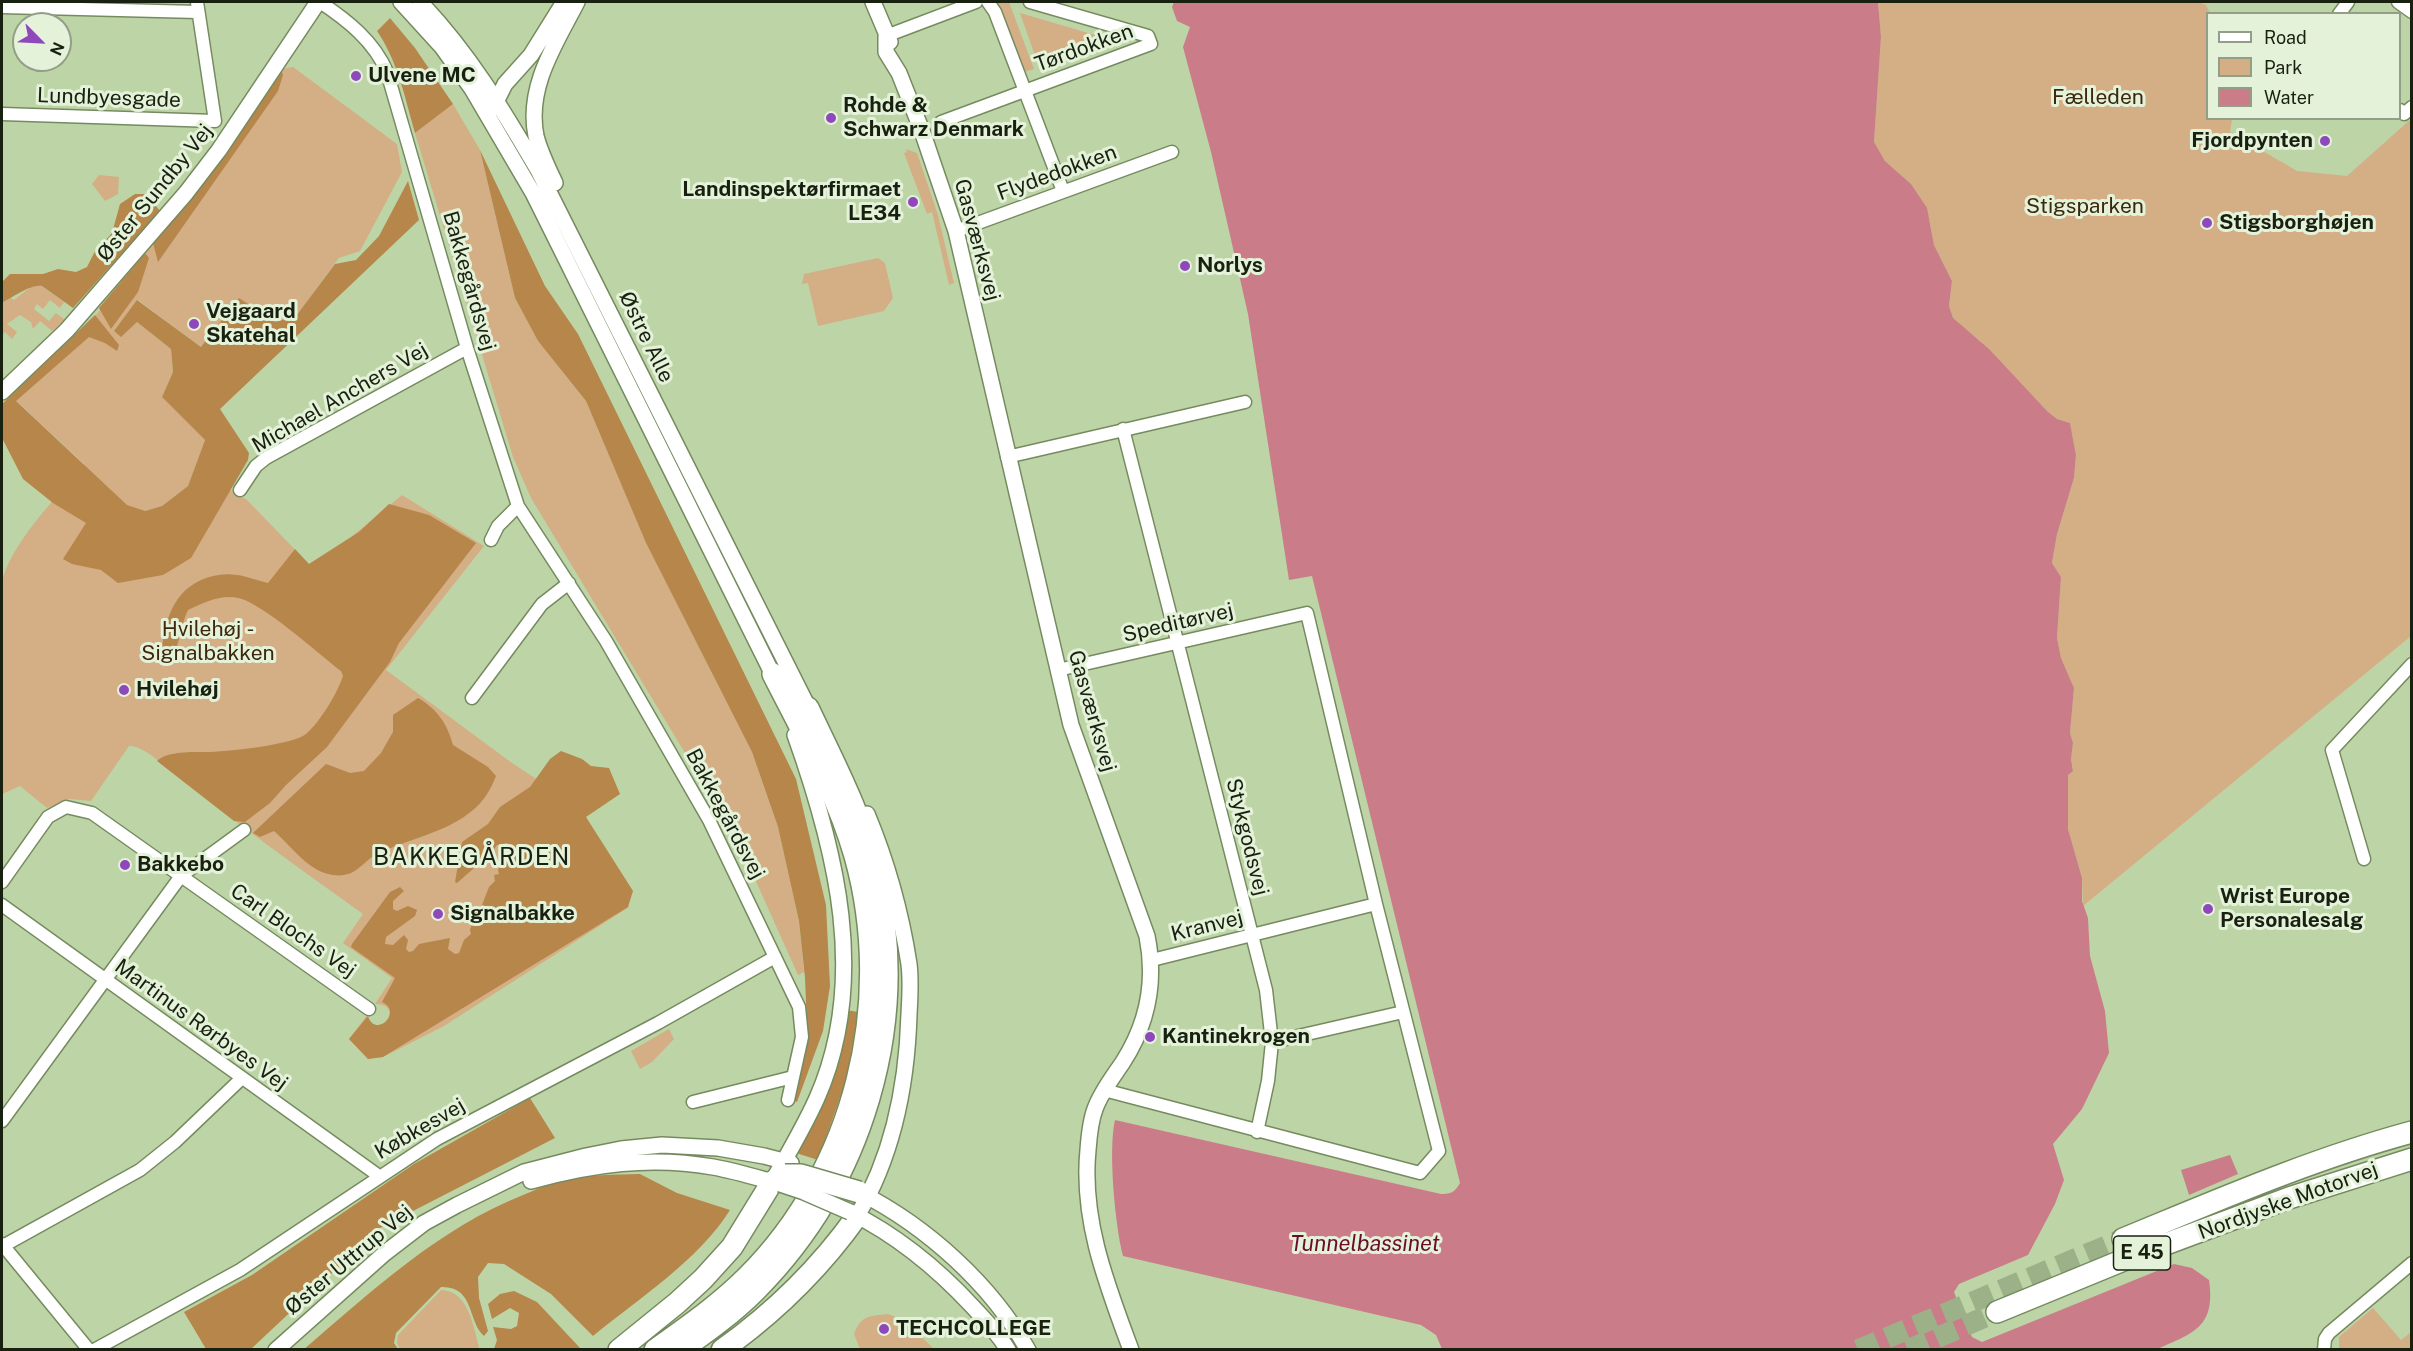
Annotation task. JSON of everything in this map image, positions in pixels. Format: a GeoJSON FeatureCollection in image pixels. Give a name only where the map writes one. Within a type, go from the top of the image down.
{"type":"FeatureCollection","features":[{"type":"Feature","properties":{"kind":"highway"},"geometry":{"type":"LineString","coordinates":[[655,1350],[725,1298],[763,1259],[790,1226],[808,1199],[837,1141],[858,1080],[864,1048],[870,995],[870,952],[866,909],[855,856],[835,801],[773,674]]}},
{"type":"Feature","properties":{"kind":"highway"},"geometry":{"type":"LineString","coordinates":[[681,1350],[710,1329],[755,1290],[782,1261],[812,1221],[828,1196],[853,1144],[874,1084],[880,1056],[888,979],[883,910],[876,875],[855,808],[808,708]]}},
{"type":"Feature","properties":{"kind":"highway","name":"Nordjyske Motorvej"},"geometry":{"type":"LineString","coordinates":[[2123,1239],[2288,1171],[2358,1147],[2412,1132]]}},
{"type":"Feature","properties":{"kind":"highway","name":"Nordjyske Motorvej"},"geometry":{"type":"LineString","coordinates":[[1997,1312],[2131,1257],[2289,1198],[2412,1159]]}},
{"type":"Feature","properties":{"kind":"highway"},"geometry":{"type":"LineString","coordinates":[[2289,1198],[2412,1173]]}},
{"type":"Feature","properties":{"kind":"highway"},"geometry":{"type":"LineString","coordinates":[[619,1350],[677,1303],[721,1260],[783,1175],[801,1175],[863,1194]]}},
{"type":"Feature","properties":{"kind":"highway"},"geometry":{"type":"LineString","coordinates":[[722,1350],[758,1324],[798,1286],[853,1214]]}},
{"type":"Feature","properties":{"kind":"street","name":"Bakkegårdsvej"},"geometry":{"type":"LineString","coordinates":[[319,2],[372,44],[381,58],[393,90],[467,348],[518,507],[606,641],[709,820],[799,1007],[802,1037],[788,1100]]}},
{"type":"Feature","properties":{"kind":"street","name":"Øster Sundby Vej"},"geometry":{"type":"LineString","coordinates":[[2,392],[91,305],[186,193],[219,150],[319,2]]}},
{"type":"Feature","properties":{"kind":"street","name":"Østre Alle"},"geometry":{"type":"LineString","coordinates":[[401,2],[442,47],[493,122],[532,193],[773,674],[817,796],[834,863],[843,930],[842,989],[834,1046],[818,1097],[783,1175]]}},
{"type":"Feature","properties":{"kind":"street","name":"Østre Alle"},"geometry":{"type":"LineString","coordinates":[[420,2],[458,44],[496,100],[538,170],[808,708],[851,779],[879,844],[888,871],[909,966],[908,1045],[904,1083],[896,1122],[884,1159],[853,1214]]}},
{"type":"Feature","properties":{"kind":"street"},"geometry":{"type":"LineString","coordinates":[[493,122],[492,114],[496,100],[505,84],[531,55],[564,2]]}},
{"type":"Feature","properties":{"kind":"street"},"geometry":{"type":"LineString","coordinates":[[577,2],[539,80],[535,100],[535,123],[543,156],[591,272]]}},
{"type":"Feature","properties":{"kind":"street","name":"Gasværksvej"},"geometry":{"type":"LineString","coordinates":[[873,2],[886,36],[895,49],[899,73],[939,177],[956,231],[1071,725],[1147,936],[1152,960],[1151,987],[1139,1033],[1094,1110],[1089,1133],[1086,1173],[1087,1201],[1098,1256],[1131,1350]]}},
{"type":"Feature","properties":{"kind":"street"},"geometry":{"type":"LineString","coordinates":[[886,36],[976,2]]}},
{"type":"Feature","properties":{"kind":"street"},"geometry":{"type":"LineString","coordinates":[[988,2],[995,12],[1063,192]]}},
{"type":"Feature","properties":{"kind":"street","name":"Tørdokken"},"geometry":{"type":"LineString","coordinates":[[940,122],[1151,44],[1148,36],[1030,2]]}},
{"type":"Feature","properties":{"kind":"street"},"geometry":{"type":"LineString","coordinates":[[2398,2],[2412,12]]}},
{"type":"Feature","properties":{"kind":"street"},"geometry":{"type":"LineString","coordinates":[[2,7],[197,7]]}},
{"type":"Feature","properties":{"kind":"street","name":"Lundbyesgade"},"geometry":{"type":"LineString","coordinates":[[2,114],[215,121],[197,7]]}},
{"type":"Feature","properties":{"kind":"street","name":"Flydedokken"},"geometry":{"type":"LineString","coordinates":[[956,231],[1172,152]]}},
{"type":"Feature","properties":{"kind":"street","name":"Michael Anchers Vej"},"geometry":{"type":"LineString","coordinates":[[240,490],[256,466],[266,458],[467,348]]}},
{"type":"Feature","properties":{"kind":"street"},"geometry":{"type":"LineString","coordinates":[[1007,457],[1245,402]]}},
{"type":"Feature","properties":{"kind":"street"},"geometry":{"type":"LineString","coordinates":[[1123,429],[1179,642]]}},
{"type":"Feature","properties":{"kind":"street"},"geometry":{"type":"LineString","coordinates":[[491,540],[498,526],[518,507]]}},
{"type":"Feature","properties":{"kind":"street"},"geometry":{"type":"LineString","coordinates":[[472,698],[542,604],[569,583]]}},
{"type":"Feature","properties":{"kind":"street","name":"Speditørvej"},"geometry":{"type":"LineString","coordinates":[[1058,670],[1306,613],[1376,904]]}},
{"type":"Feature","properties":{"kind":"street","name":"Stykgodsvej"},"geometry":{"type":"LineString","coordinates":[[1179,642],[1266,990],[1272,1042],[1268,1081],[1257,1132]]}},
{"type":"Feature","properties":{"kind":"street"},"geometry":{"type":"LineString","coordinates":[[2364,859],[2332,750],[2412,664]]}},
{"type":"Feature","properties":{"kind":"street","name":"Carl Blochs Vej"},"geometry":{"type":"LineString","coordinates":[[2,882],[48,817],[66,807],[92,813],[369,1009]]}},
{"type":"Feature","properties":{"kind":"street"},"geometry":{"type":"LineString","coordinates":[[2,1121],[181,876],[244,830]]}},
{"type":"Feature","properties":{"kind":"street"},"geometry":{"type":"LineString","coordinates":[[1104,1090],[1420,1173],[1439,1150],[1376,904]]}},
{"type":"Feature","properties":{"kind":"street","name":"Kranvej"},"geometry":{"type":"LineString","coordinates":[[1152,960],[1376,904]]}},
{"type":"Feature","properties":{"kind":"street","name":"Martinus Rørbyes Vej"},"geometry":{"type":"LineString","coordinates":[[2,905],[379,1176]]}},
{"type":"Feature","properties":{"kind":"street","name":"Købkesvej"},"geometry":{"type":"LineString","coordinates":[[94,1350],[240,1270],[437,1139],[672,1015],[775,957]]}},
{"type":"Feature","properties":{"kind":"street"},"geometry":{"type":"LineString","coordinates":[[1272,1042],[1403,1012]]}},
{"type":"Feature","properties":{"kind":"street"},"geometry":{"type":"LineString","coordinates":[[693,1102],[794,1077]]}},
{"type":"Feature","properties":{"kind":"street"},"geometry":{"type":"LineString","coordinates":[[89,1350],[2,1245],[140,1170],[175,1142],[242,1078]]}},
{"type":"Feature","properties":{"kind":"street","name":"Øster Uttrup Vej"},"geometry":{"type":"LineString","coordinates":[[276,1350],[385,1253],[424,1223],[456,1205],[485,1193],[524,1172],[586,1156],[662,1145],[699,1146],[755,1154],[812,1195],[894,1237],[940,1273],[987,1322],[1008,1350]]}},
{"type":"Feature","properties":{"kind":"street","name":"Øster Uttrup Vej"},"geometry":{"type":"LineString","coordinates":[[485,1193],[588,1166],[648,1162],[783,1175]]}},
{"type":"Feature","properties":{"kind":"street"},"geometry":{"type":"LineString","coordinates":[[863,1194],[914,1226],[955,1260],[997,1306],[1028,1350]]}},
{"type":"Feature","properties":{"kind":"street"},"geometry":{"type":"LineString","coordinates":[[2324,1348],[2329,1333],[2412,1263]]}},
{"type":"Feature","properties":{"kind":"green space"},"geometry":{"type":"Polygon","coordinates":[[[997,2],[1009,2],[1034,69],[1024,72],[997,2]]]}},
{"type":"Feature","properties":{"kind":"green space","name":"Stigsparken"},"geometry":{"type":"Polygon","coordinates":[[[1878,2],[2198,2],[2206,5],[2210,12],[2206,12],[2206,120],[2232,120],[2230,132],[2297,171],[2347,176],[2411,119],[2411,636],[2083,906],[2082,878],[2068,829],[2068,775],[2073,770],[2071,759],[2073,743],[2070,733],[2074,688],[2061,658],[2057,638],[2061,577],[2052,563],[2057,534],[2074,478],[2076,455],[2070,423],[2057,419],[2047,411],[1979,340],[1953,318],[1949,306],[1952,281],[1934,245],[1929,218],[1911,184],[1885,161],[1874,142],[1881,37],[1878,2]]]}},
{"type":"Feature","properties":{"kind":"green space"},"geometry":{"type":"Polygon","coordinates":[[[1020,13],[1112,40],[1039,67],[1020,13]]]}},
{"type":"Feature","properties":{"kind":"green space","name":"Hvilehøj - Signalbakken"},"geometry":{"type":"Polygon","coordinates":[[[293,67],[397,144],[402,172],[360,251],[339,258],[296,316],[201,347],[138,300],[114,331],[121,336],[137,322],[171,349],[173,372],[162,397],[205,440],[188,486],[162,506],[145,511],[160,524],[231,490],[247,500],[309,564],[351,537],[402,495],[484,546],[386,670],[512,763],[582,809],[629,907],[444,1026],[383,1057],[368,1059],[349,1039],[367,1015],[371,1023],[376,1026],[386,1021],[389,1010],[375,1004],[392,978],[343,943],[363,914],[153,757],[141,749],[129,746],[91,801],[69,799],[47,808],[20,786],[2,794],[2,582],[7,567],[25,536],[84,464],[11,396],[91,321],[182,208],[281,69],[293,67]]]}},
{"type":"Feature","properties":{"kind":"green space"},"geometry":{"type":"Polygon","coordinates":[[[453,104],[480,150],[515,298],[538,341],[586,401],[646,543],[752,752],[778,827],[799,921],[804,972],[798,975],[737,839],[531,498],[513,457],[415,133],[453,104]]]}},
{"type":"Feature","properties":{"kind":"green space"},"geometry":{"type":"Polygon","coordinates":[[[906,149],[917,153],[938,215],[954,283],[949,285],[932,212],[927,214],[904,153],[907,152],[906,149]]]}},
{"type":"Feature","properties":{"kind":"green space"},"geometry":{"type":"Polygon","coordinates":[[[99,175],[119,177],[118,194],[105,201],[92,184],[99,175]]]}},
{"type":"Feature","properties":{"kind":"green space"},"geometry":{"type":"Polygon","coordinates":[[[878,258],[885,263],[893,298],[884,311],[818,326],[808,283],[802,284],[804,274],[878,258]]]}},
{"type":"Feature","properties":{"kind":"green space"},"geometry":{"type":"Polygon","coordinates":[[[32,286],[42,286],[64,302],[60,308],[50,300],[43,309],[37,304],[34,309],[49,321],[56,313],[65,320],[52,331],[40,321],[33,329],[31,322],[20,315],[7,324],[17,332],[12,339],[5,332],[2,336],[2,303],[11,298],[14,300],[32,286]]]}},
{"type":"Feature","properties":{"kind":"green space"},"geometry":{"type":"Polygon","coordinates":[[[669,1029],[674,1039],[652,1062],[640,1069],[631,1051],[669,1029]]]}},
{"type":"Feature","properties":{"kind":"green space"},"geometry":{"type":"Polygon","coordinates":[[[441,1290],[458,1296],[464,1303],[479,1347],[477,1350],[400,1349],[397,1343],[398,1335],[441,1290]]]}},
{"type":"Feature","properties":{"kind":"green space"},"geometry":{"type":"Polygon","coordinates":[[[2373,1308],[2401,1340],[2411,1332],[2411,1349],[2339,1349],[2339,1337],[2373,1308]]]}},
{"type":"Feature","properties":{"kind":"green space"},"geometry":{"type":"Polygon","coordinates":[[[888,1314],[904,1320],[934,1349],[860,1349],[854,1334],[860,1323],[871,1316],[888,1314]]]}},
{"type":"Feature","properties":{"kind":"shaded area"},"geometry":{"type":"Polygon","coordinates":[[[390,18],[415,48],[453,104],[415,133],[396,68],[377,31],[390,18]]]}},
{"type":"Feature","properties":{"kind":"shaded area"},"geometry":{"type":"Polygon","coordinates":[[[281,69],[283,75],[278,91],[158,262],[153,243],[182,208],[281,69]]]}},
{"type":"Feature","properties":{"kind":"shaded area"},"geometry":{"type":"Polygon","coordinates":[[[480,150],[545,286],[578,334],[796,779],[826,905],[830,986],[823,1031],[797,1102],[793,1100],[807,1026],[805,978],[799,921],[778,827],[752,752],[646,543],[586,401],[538,341],[515,298],[480,150]]]}},
{"type":"Feature","properties":{"kind":"shaded area"},"geometry":{"type":"Polygon","coordinates":[[[408,181],[419,220],[220,409],[249,453],[248,460],[191,558],[163,575],[118,583],[101,570],[72,564],[63,559],[86,523],[53,503],[23,479],[2,438],[2,404],[95,315],[119,345],[117,351],[89,337],[16,401],[127,505],[145,511],[162,506],[188,486],[205,440],[162,397],[173,372],[171,349],[137,322],[121,337],[114,331],[137,300],[201,347],[239,298],[275,322],[296,316],[335,264],[356,260],[379,236],[408,181]]]}},
{"type":"Feature","properties":{"kind":"shaded area"},"geometry":{"type":"Polygon","coordinates":[[[135,194],[146,194],[160,211],[73,308],[42,286],[27,289],[2,303],[2,282],[10,274],[43,274],[58,269],[76,272],[87,267],[94,253],[112,233],[120,204],[135,194]]]}},
{"type":"Feature","properties":{"kind":"shaded area"},"geometry":{"type":"Polygon","coordinates":[[[145,253],[149,258],[138,292],[111,329],[99,308],[145,253]]]}},
{"type":"Feature","properties":{"kind":"shaded area"},"geometry":{"type":"Polygon","coordinates":[[[389,504],[429,515],[476,543],[399,643],[390,662],[327,747],[270,803],[245,822],[234,821],[157,761],[173,754],[242,749],[273,745],[299,738],[311,729],[328,707],[343,676],[341,671],[275,618],[248,602],[232,597],[212,600],[188,610],[171,661],[161,659],[170,613],[175,603],[190,586],[205,578],[232,574],[268,583],[295,549],[309,564],[359,532],[389,504]]]}},
{"type":"Feature","properties":{"kind":"shaded area"},"geometry":{"type":"Polygon","coordinates":[[[418,698],[440,717],[453,745],[488,767],[496,776],[487,795],[473,810],[439,830],[377,854],[354,871],[342,875],[328,874],[313,867],[274,831],[260,837],[253,833],[326,764],[350,773],[364,771],[381,753],[393,732],[393,715],[418,698]]]}},
{"type":"Feature","properties":{"kind":"shaded area"},"geometry":{"type":"Polygon","coordinates":[[[561,751],[582,759],[591,766],[609,768],[620,794],[586,817],[633,891],[628,907],[383,1057],[368,1059],[349,1039],[368,1016],[376,1025],[386,1021],[390,1012],[388,1006],[382,1002],[395,978],[351,947],[352,944],[390,892],[400,887],[404,891],[393,901],[393,909],[397,911],[408,906],[417,910],[415,916],[386,937],[385,944],[393,945],[404,935],[408,940],[406,949],[409,952],[419,944],[450,938],[448,949],[455,954],[459,953],[464,940],[471,934],[473,920],[484,917],[483,911],[480,910],[489,887],[495,881],[494,875],[499,874],[498,870],[510,847],[507,843],[497,845],[457,883],[455,882],[462,842],[488,824],[500,807],[530,787],[550,759],[561,751]]]}},
{"type":"Feature","properties":{"kind":"shaded area"},"geometry":{"type":"Polygon","coordinates":[[[846,1010],[858,1012],[847,1078],[818,1160],[796,1153],[846,1010]]]}},
{"type":"Feature","properties":{"kind":"shaded area"},"geometry":{"type":"Polygon","coordinates":[[[530,1098],[555,1138],[380,1228],[251,1349],[206,1349],[184,1312],[252,1275],[414,1164],[530,1098]]]}},
{"type":"Feature","properties":{"kind":"shaded area"},"geometry":{"type":"Polygon","coordinates":[[[640,1174],[677,1193],[730,1210],[702,1246],[685,1262],[593,1336],[551,1294],[504,1264],[488,1263],[478,1277],[479,1298],[488,1331],[484,1336],[460,1292],[452,1288],[441,1287],[396,1333],[394,1343],[398,1349],[303,1350],[407,1263],[462,1225],[492,1209],[562,1180],[640,1174]]]}},
{"type":"Feature","properties":{"kind":"shaded area"},"geometry":{"type":"Polygon","coordinates":[[[514,1291],[537,1302],[580,1348],[494,1349],[497,1340],[493,1327],[511,1329],[517,1326],[519,1313],[510,1308],[492,1319],[488,1304],[500,1294],[514,1291]]]}},
{"type":"Feature","properties":{"kind":"water","name":"Tunnelbassinet"},"geometry":{"type":"Polygon","coordinates":[[[1174,2],[1878,2],[1881,37],[1874,142],[1885,161],[1911,184],[1927,208],[1934,245],[1952,281],[1949,306],[1953,318],[1989,349],[2047,411],[2057,419],[2070,423],[2076,455],[2074,478],[2057,534],[2052,563],[2061,577],[2057,638],[2061,658],[2074,688],[2070,733],[2073,743],[2071,759],[2073,771],[2068,775],[2068,829],[2082,878],[2082,901],[2088,918],[2090,956],[2105,1011],[2109,1053],[2082,1109],[2053,1144],[2064,1180],[2055,1204],[2028,1255],[1959,1284],[1954,1292],[1972,1337],[1982,1342],[2174,1264],[2192,1268],[2209,1280],[2209,1309],[2199,1327],[2180,1339],[2155,1350],[1442,1349],[1436,1335],[1421,1325],[1123,1256],[1113,1188],[1112,1149],[1115,1120],[1441,1194],[1452,1192],[1460,1183],[1312,576],[1289,580],[1248,314],[1211,152],[1183,47],[1190,27],[1177,21],[1172,7],[1174,2]]]}},
{"type":"Feature","properties":{"kind":"water"},"geometry":{"type":"Polygon","coordinates":[[[2230,1155],[2238,1174],[2189,1195],[2181,1170],[2230,1155]]]}},
{"type":"Feature","properties":{"kind":"tunnel"},"geometry":{"type":"LineString","coordinates":[[1858,1350],[2123,1239]]}},
{"type":"Feature","properties":{"kind":"tunnel"},"geometry":{"type":"LineString","coordinates":[[1908,1350],[1997,1312]]}},
{"type":"Feature","properties":{"kind":"place","name":"Ulvene MC"},"geometry":{"type":"Point","coordinates":[356,76]}},
{"type":"Feature","properties":{"kind":"place","name":"Rohde & Schwarz Denmark"},"geometry":{"type":"Point","coordinates":[831,118]}},
{"type":"Feature","properties":{"kind":"place","name":"Fjordpynten"},"geometry":{"type":"Point","coordinates":[2325,141]}},
{"type":"Feature","properties":{"kind":"place","name":"Landinspektørfirmaet LE34"},"geometry":{"type":"Point","coordinates":[913,202]}},
{"type":"Feature","properties":{"kind":"place","name":"Stigsborghøjen"},"geometry":{"type":"Point","coordinates":[2207,223]}},
{"type":"Feature","properties":{"kind":"place","name":"Norlys"},"geometry":{"type":"Point","coordinates":[1185,266]}},
{"type":"Feature","properties":{"kind":"place","name":"Vejgaard Skatehal"},"geometry":{"type":"Point","coordinates":[194,324]}},
{"type":"Feature","properties":{"kind":"place","name":"Hvilehøj"},"geometry":{"type":"Point","coordinates":[124,690]}},
{"type":"Feature","properties":{"kind":"place","name":"Bakkebo"},"geometry":{"type":"Point","coordinates":[125,865]}},
{"type":"Feature","properties":{"kind":"place","name":"Wrist Europe Personalesalg"},"geometry":{"type":"Point","coordinates":[2208,909]}},
{"type":"Feature","properties":{"kind":"place","name":"Signalbakke"},"geometry":{"type":"Point","coordinates":[438,914]}},
{"type":"Feature","properties":{"kind":"place","name":"Kantinekrogen"},"geometry":{"type":"Point","coordinates":[1150,1037]}},
{"type":"Feature","properties":{"kind":"place","name":"TECHCOLLEGE"},"geometry":{"type":"Point","coordinates":[884,1329]}},
{"type":"Feature","properties":{"kind":"district","name":"BAKKEGÅRDEN"},"geometry":{"type":"Point","coordinates":[472,858]}},
{"type":"Feature","properties":{"kind":"park label","name":"Fælleden"},"geometry":{"type":"Point","coordinates":[2098,98]}}]}
